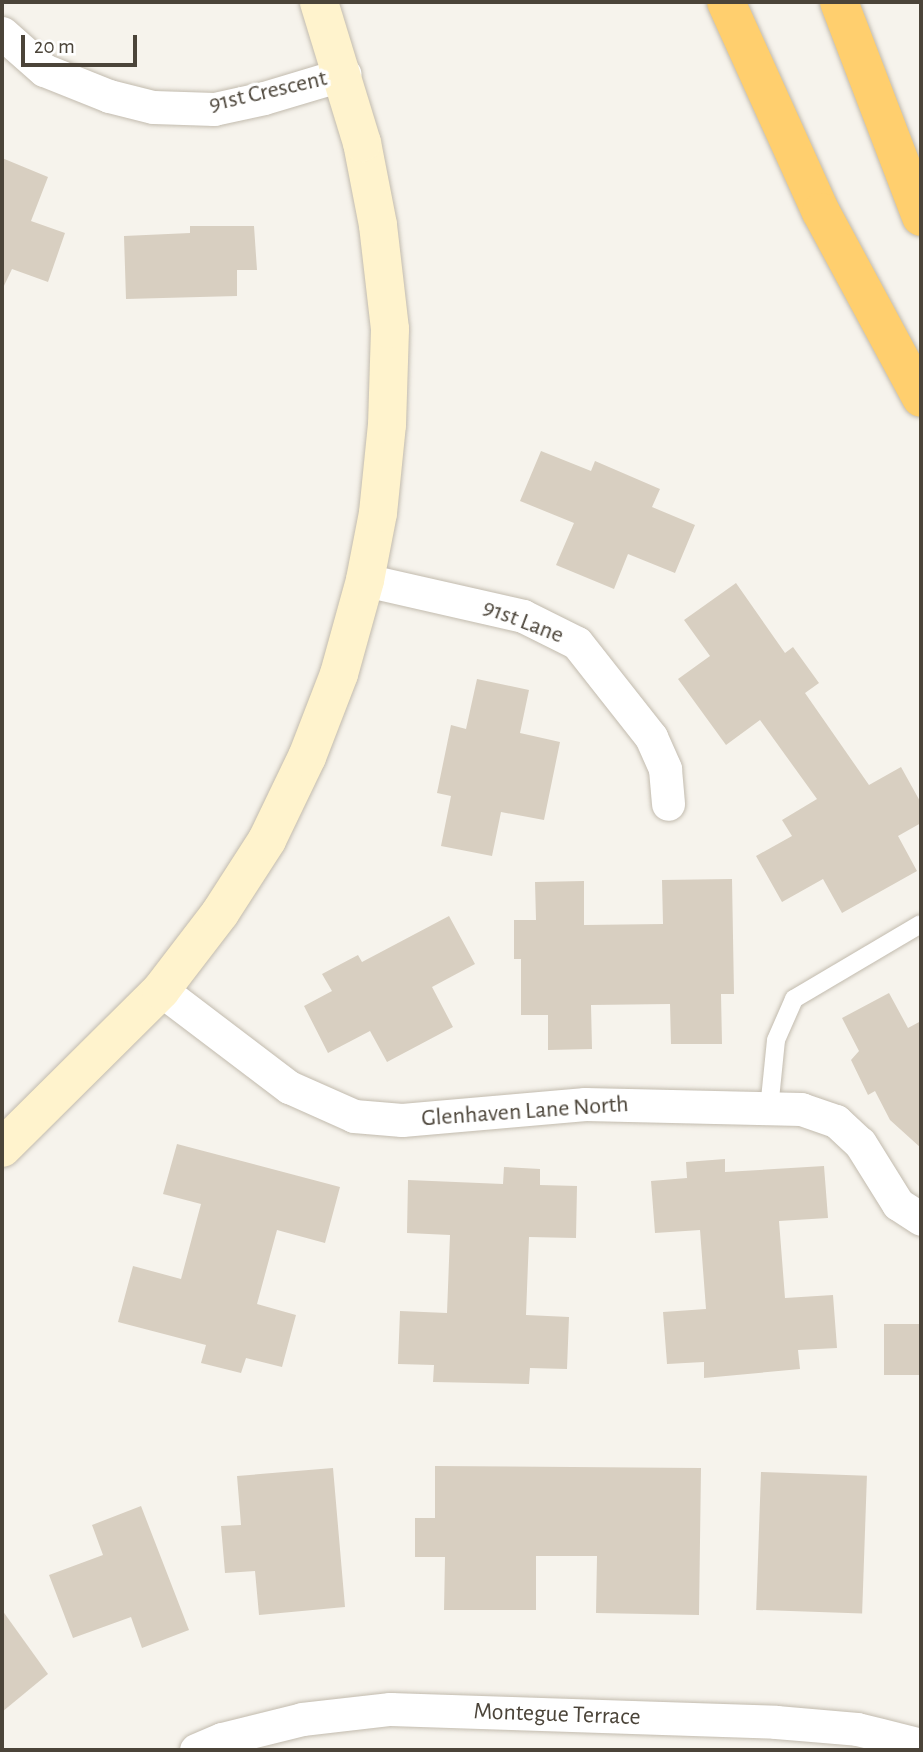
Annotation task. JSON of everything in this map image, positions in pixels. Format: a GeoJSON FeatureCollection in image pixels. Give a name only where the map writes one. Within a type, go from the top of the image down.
{"type":"FeatureCollection","features":[{"type":"Feature","properties":{"kind":"highway"},"geometry":{"type":"LineString","coordinates":[[726,2],[821,212],[921,398]]}},
{"type":"Feature","properties":{"kind":"highway"},"geometry":{"type":"LineString","coordinates":[[839,2],[921,217]]}},
{"type":"Feature","properties":{"kind":"street"},"geometry":{"type":"LineString","coordinates":[[2,1148],[161,990],[220,913],[267,840],[307,757],[339,674],[365,580],[378,513],[387,425],[390,329],[378,225],[344,74],[320,2]]}},
{"type":"Feature","properties":{"kind":"street","name":"91st Crescent"},"geometry":{"type":"LineString","coordinates":[[2,33],[44,70],[109,96],[153,107],[214,108],[264,98],[344,74]]}},
{"type":"Feature","properties":{"kind":"street","name":"91st Lane"},"geometry":{"type":"LineString","coordinates":[[365,580],[523,616],[578,643],[651,737],[665,769],[668,804]]}},
{"type":"Feature","properties":{"kind":"street","name":"Glenhaven Lane North"},"geometry":{"type":"LineString","coordinates":[[161,990],[289,1087],[355,1116],[402,1120],[585,1104],[801,1109],[836,1121],[860,1143],[898,1204],[921,1219]]}},
{"type":"Feature","properties":{"kind":"street","name":"Montegue Terrace"},"geometry":{"type":"LineString","coordinates":[[196,1750],[222,1739],[302,1719],[390,1709],[776,1722],[857,1729],[921,1745]]}},
{"type":"Feature","properties":{"kind":"lane"},"geometry":{"type":"LineString","coordinates":[[769,1109],[776,1040],[794,999],[921,924]]}},
{"type":"Feature","properties":{"kind":"building"},"geometry":{"type":"Polygon","coordinates":[[[2,158],[48,177],[31,221],[65,233],[48,282],[12,269],[2,290],[2,158]]]}},
{"type":"Feature","properties":{"kind":"building"},"geometry":{"type":"Polygon","coordinates":[[[190,226],[254,226],[257,270],[237,270],[237,296],[126,299],[124,236],[190,233],[190,226]]]}},
{"type":"Feature","properties":{"kind":"building"},"geometry":{"type":"Polygon","coordinates":[[[541,451],[591,471],[595,461],[660,489],[652,507],[695,525],[675,573],[628,554],[614,589],[556,565],[574,523],[520,501],[541,451]]]}},
{"type":"Feature","properties":{"kind":"building"},"geometry":{"type":"Polygon","coordinates":[[[736,583],[785,653],[793,647],[819,683],[805,693],[869,785],[901,767],[921,803],[921,823],[898,836],[917,871],[842,913],[823,879],[782,902],[756,856],[792,836],[782,820],[817,799],[760,720],[726,745],[678,679],[710,656],[684,620],[736,583]]]}},
{"type":"Feature","properties":{"kind":"building"},"geometry":{"type":"Polygon","coordinates":[[[477,679],[529,690],[520,733],[560,742],[544,820],[501,812],[492,856],[441,846],[451,796],[437,793],[451,725],[466,729],[477,679]]]}},
{"type":"Feature","properties":{"kind":"building"},"geometry":{"type":"Polygon","coordinates":[[[732,879],[734,994],[721,994],[722,1044],[671,1044],[670,1004],[591,1005],[592,1049],[548,1050],[548,1015],[521,1015],[521,959],[514,959],[514,920],[536,920],[535,882],[584,881],[584,925],[663,924],[662,880],[732,879]]]}},
{"type":"Feature","properties":{"kind":"building"},"geometry":{"type":"Polygon","coordinates":[[[449,916],[475,964],[432,987],[453,1027],[387,1062],[370,1031],[328,1053],[304,1006],[332,991],[322,974],[358,955],[362,962],[449,916]]]}},
{"type":"Feature","properties":{"kind":"building"},"geometry":{"type":"Polygon","coordinates":[[[889,993],[908,1028],[921,1021],[921,1148],[890,1120],[875,1091],[868,1095],[851,1060],[859,1051],[842,1018],[889,993]]]}},
{"type":"Feature","properties":{"kind":"building"},"geometry":{"type":"Polygon","coordinates":[[[177,1144],[340,1187],[325,1243],[277,1230],[257,1304],[296,1315],[282,1367],[246,1358],[241,1373],[201,1363],[206,1345],[118,1322],[133,1266],[181,1279],[201,1204],[163,1194],[177,1144]]]}},
{"type":"Feature","properties":{"kind":"building"},"geometry":{"type":"Polygon","coordinates":[[[725,1159],[725,1172],[824,1166],[828,1218],[779,1221],[785,1298],[833,1295],[837,1348],[798,1350],[800,1369],[704,1378],[704,1362],[667,1364],[663,1312],[706,1309],[700,1230],[655,1233],[651,1181],[687,1178],[686,1162],[725,1159]]]}},
{"type":"Feature","properties":{"kind":"building"},"geometry":{"type":"Polygon","coordinates":[[[504,1167],[540,1169],[540,1185],[577,1186],[576,1238],[529,1237],[526,1315],[569,1317],[567,1369],[530,1368],[529,1384],[433,1382],[434,1365],[398,1364],[400,1311],[447,1313],[450,1235],[407,1233],[408,1180],[503,1184],[504,1167]]]}},
{"type":"Feature","properties":{"kind":"building"},"geometry":{"type":"Polygon","coordinates":[[[884,1324],[921,1324],[921,1375],[884,1375],[884,1324]]]}},
{"type":"Feature","properties":{"kind":"building"},"geometry":{"type":"Polygon","coordinates":[[[435,1466],[701,1468],[699,1615],[596,1613],[597,1556],[536,1556],[536,1610],[444,1610],[445,1557],[415,1557],[415,1518],[435,1518],[435,1466]]]}},
{"type":"Feature","properties":{"kind":"building"},"geometry":{"type":"Polygon","coordinates":[[[333,1468],[345,1607],[259,1615],[255,1571],[225,1573],[221,1526],[241,1525],[237,1476],[333,1468]]]}},
{"type":"Feature","properties":{"kind":"building"},"geometry":{"type":"Polygon","coordinates":[[[761,1472],[867,1476],[862,1614],[756,1610],[761,1472]]]}},
{"type":"Feature","properties":{"kind":"building"},"geometry":{"type":"Polygon","coordinates":[[[141,1506],[189,1630],[142,1648],[131,1617],[73,1638],[49,1575],[103,1555],[92,1525],[141,1506]]]}},
{"type":"Feature","properties":{"kind":"building"},"geometry":{"type":"Polygon","coordinates":[[[2,1610],[48,1674],[2,1712],[2,1610]]]}}]}
